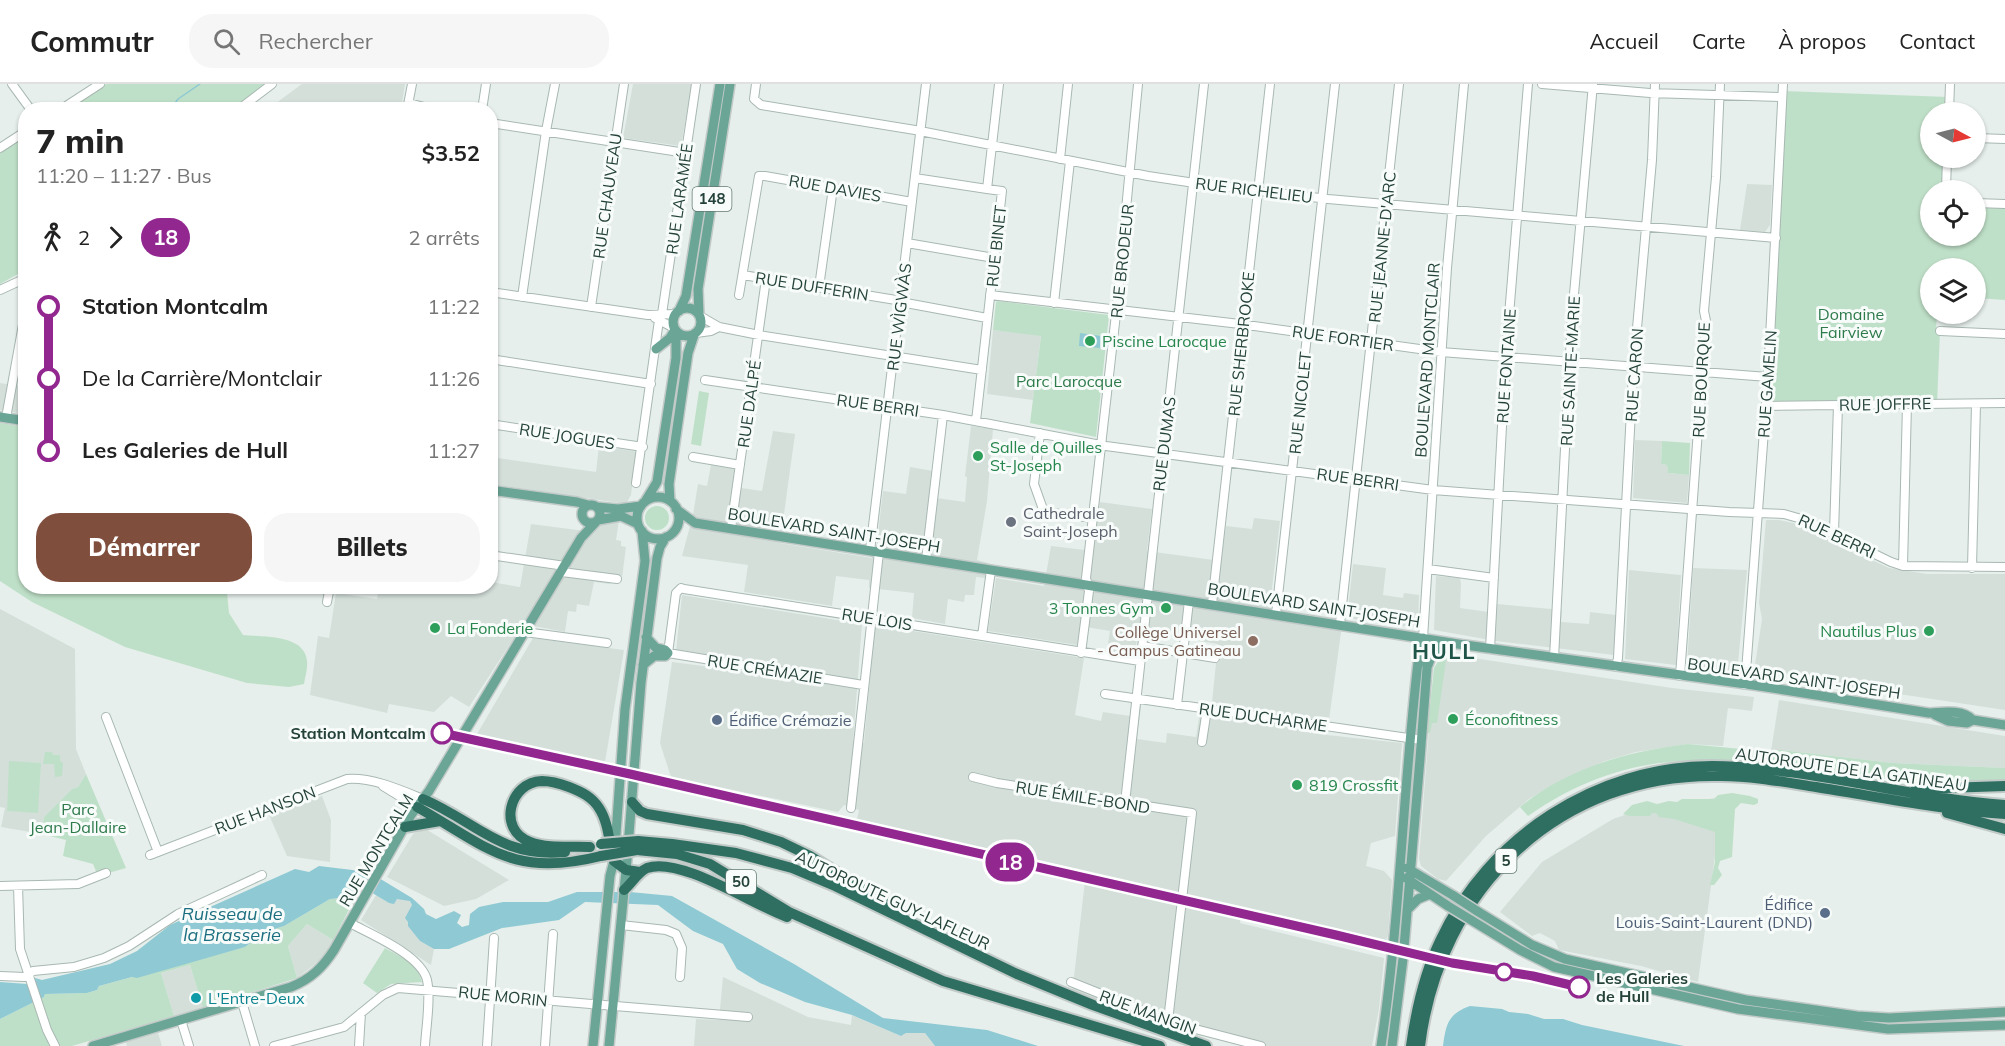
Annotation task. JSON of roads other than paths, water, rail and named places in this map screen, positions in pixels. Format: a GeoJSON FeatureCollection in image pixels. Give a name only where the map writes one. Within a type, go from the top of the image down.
{"type":"FeatureCollection","features":[{"type":"Feature","properties":{"kind":"highway","name":"AUTOROUTE DE LA GATINEAU"},"geometry":{"type":"LineString","coordinates":[[1411,1046],[1418,1004],[1428,970],[1461,902],[1486,869],[1514,841],[1547,816],[1596,790],[1635,777],[1671,769],[1702,766],[1760,769],[2005,805]]}},
{"type":"Feature","properties":{"kind":"highway","name":"AUTOROUTE DE LA GATINEAU"},"geometry":{"type":"LineString","coordinates":[[1420,1046],[1426,1006],[1452,935],[1470,905],[1494,874],[1520,848],[1550,824],[1618,791],[1679,777],[1713,775],[1758,778],[2005,814]]}},
{"type":"Feature","properties":{"kind":"highway"},"geometry":{"type":"LineString","coordinates":[[595,846],[538,844],[522,838],[515,830],[511,820],[511,805],[516,795],[527,785],[543,781],[560,784],[588,795],[603,816],[614,861],[626,870],[640,872]]}},
{"type":"Feature","properties":{"kind":"highway"},"geometry":{"type":"LineString","coordinates":[[1898,791],[2005,786]]}},
{"type":"Feature","properties":{"kind":"highway"},"geometry":{"type":"LineString","coordinates":[[632,802],[640,811],[647,814],[742,830],[792,846],[945,940]]}},
{"type":"Feature","properties":{"kind":"highway"},"geometry":{"type":"LineString","coordinates":[[1912,802],[2005,829]]}},
{"type":"Feature","properties":{"kind":"highway","name":"AUTOROUTE GUY-LAFLEUR"},"geometry":{"type":"LineString","coordinates":[[420,803],[441,821],[492,851],[523,862],[560,864],[637,846],[677,854],[710,864],[776,905],[918,970],[960,986],[1160,1046]]}},
{"type":"Feature","properties":{"kind":"highway","name":"AUTOROUTE GUY-LAFLEUR"},"geometry":{"type":"LineString","coordinates":[[420,803],[517,849],[548,853],[595,846],[714,850],[778,863],[835,886],[945,940],[1064,994],[1206,1046]]}},
{"type":"Feature","properties":{"kind":"highway"},"geometry":{"type":"LineString","coordinates":[[405,827],[441,821]]}},
{"type":"Feature","properties":{"kind":"highway"},"geometry":{"type":"LineString","coordinates":[[626,887],[640,872],[653,867],[662,866],[686,870],[770,911],[838,934]]}},
{"type":"Feature","properties":{"kind":"main road","name":"148"},"geometry":{"type":"LineString","coordinates":[[677,313],[686,296],[720,84]]}},
{"type":"Feature","properties":{"kind":"main road","name":"148"},"geometry":{"type":"LineString","coordinates":[[699,315],[698,289],[730,84]]}},
{"type":"Feature","properties":{"kind":"main road"},"geometry":{"type":"LineString","coordinates":[[593,1046],[609,884],[614,861],[624,722],[645,556],[637,515],[657,482],[676,358],[673,321],[677,313],[689,308],[699,315],[701,324],[688,353],[669,484],[678,520],[661,544],[657,558],[646,637],[626,887],[622,907],[609,1046]]}},
{"type":"Feature","properties":{"kind":"main road"},"geometry":{"type":"LineString","coordinates":[[675,330],[683,336],[695,334]]}},
{"type":"Feature","properties":{"kind":"main road"},"geometry":{"type":"LineString","coordinates":[[656,349],[670,338],[675,330]]}},
{"type":"Feature","properties":{"kind":"main road"},"geometry":{"type":"LineString","coordinates":[[3,417],[18,420]]}},
{"type":"Feature","properties":{"kind":"main road"},"geometry":{"type":"LineString","coordinates":[[498,491],[577,501],[592,506],[618,509],[657,497],[673,505],[694,523]]}},
{"type":"Feature","properties":{"kind":"main road"},"geometry":{"type":"LineString","coordinates":[[568,501],[590,524],[621,516],[653,538],[670,534]]}},
{"type":"Feature","properties":{"kind":"main road"},"geometry":{"type":"LineString","coordinates":[[582,517],[582,511],[592,506]]}},
{"type":"Feature","properties":{"kind":"main road"},"geometry":{"type":"LineString","coordinates":[[592,506],[600,515],[597,521]]}},
{"type":"Feature","properties":{"kind":"main road","name":"RUE MONTCALM"},"geometry":{"type":"LineString","coordinates":[[581,538],[582,517]]}},
{"type":"Feature","properties":{"kind":"main road","name":"RUE MONTCALM"},"geometry":{"type":"LineString","coordinates":[[93,1046],[119,1042],[291,987],[315,974],[327,961],[405,827],[581,538],[597,521]]}},
{"type":"Feature","properties":{"kind":"main road","name":"BOULEVARD SAINT-JOSEPH"},"geometry":{"type":"LineString","coordinates":[[670,534],[694,523],[731,528],[1490,649],[1929,713],[1948,721],[1967,723],[1973,720],[2005,725]]}},
{"type":"Feature","properties":{"kind":"main road"},"geometry":{"type":"LineString","coordinates":[[643,665],[654,656],[664,656],[668,653],[656,648],[646,637]]}},
{"type":"Feature","properties":{"kind":"main road","name":"BOULEVARD MONTCLAIR"},"geometry":{"type":"LineString","coordinates":[[1392,1046],[1401,978],[1422,740],[1427,668],[1423,638]]}},
{"type":"Feature","properties":{"kind":"main road","name":"BOULEVARD MONTCLAIR"},"geometry":{"type":"LineString","coordinates":[[1381,1046],[1391,975],[1419,646],[1423,638]]}},
{"type":"Feature","properties":{"kind":"main road"},"geometry":{"type":"LineString","coordinates":[[1427,668],[1436,651],[1444,646],[1458,644]]}},
{"type":"Feature","properties":{"kind":"main road"},"geometry":{"type":"LineString","coordinates":[[1400,868],[1410,869],[1532,945],[1562,958],[1746,1000],[1870,1017],[1902,1018],[2005,1012]]}},
{"type":"Feature","properties":{"kind":"main road"},"geometry":{"type":"LineString","coordinates":[[1400,868],[1409,880],[1448,906],[1520,950],[1554,967],[1741,1010],[1888,1029],[2005,1025]]}},
{"type":"Feature","properties":{"kind":"main road"},"geometry":{"type":"LineString","coordinates":[[1407,910],[1418,899],[1430,894]]}},
{"type":"Feature","properties":{"kind":"street"},"geometry":{"type":"LineString","coordinates":[[12,84],[25,102]]}},
{"type":"Feature","properties":{"kind":"street"},"geometry":{"type":"LineString","coordinates":[[72,102],[100,84]]}},
{"type":"Feature","properties":{"kind":"street"},"geometry":{"type":"LineString","coordinates":[[248,102],[272,84]]}},
{"type":"Feature","properties":{"kind":"street"},"geometry":{"type":"LineString","coordinates":[[409,102],[412,84]]}},
{"type":"Feature","properties":{"kind":"street"},"geometry":{"type":"LineString","coordinates":[[483,102],[486,84]]}},
{"type":"Feature","properties":{"kind":"street"},"geometry":{"type":"LineString","coordinates":[[522,297],[555,84]]}},
{"type":"Feature","properties":{"kind":"street","name":"RUE CHAUVEAU"},"geometry":{"type":"LineString","coordinates":[[591,308],[624,84]]}},
{"type":"Feature","properties":{"kind":"street","name":"RUE LARAMÉE"},"geometry":{"type":"LineString","coordinates":[[636,483],[696,84]]}},
{"type":"Feature","properties":{"kind":"street","name":"RUE RICHELIEU"},"geometry":{"type":"LineString","coordinates":[[756,84],[754,99],[762,105],[920,131],[1193,183],[1322,198],[1776,238]]}},
{"type":"Feature","properties":{"kind":"street","name":"RUE WÌGWÀS"},"geometry":{"type":"LineString","coordinates":[[851,808],[888,407],[926,84]]}},
{"type":"Feature","properties":{"kind":"street","name":"RUE BINET"},"geometry":{"type":"LineString","coordinates":[[976,421],[1002,191],[987,189],[999,84]]}},
{"type":"Feature","properties":{"kind":"street"},"geometry":{"type":"LineString","coordinates":[[1060,159],[1068,84]]}},
{"type":"Feature","properties":{"kind":"street","name":"RUE BRODEUR"},"geometry":{"type":"LineString","coordinates":[[1081,652],[1089,591],[1086,578],[1138,84]]}},
{"type":"Feature","properties":{"kind":"street","name":"RUE DUMAS"},"geometry":{"type":"LineString","coordinates":[[1125,803],[1204,84]]}},
{"type":"Feature","properties":{"kind":"street","name":"RUE SHERBROOKE"},"geometry":{"type":"LineString","coordinates":[[1212,604],[1270,84]]}},
{"type":"Feature","properties":{"kind":"street","name":"RUE NICOLET"},"geometry":{"type":"LineString","coordinates":[[1276,614],[1335,84]]}},
{"type":"Feature","properties":{"kind":"street","name":"RUE JEANNE-D'ARC"},"geometry":{"type":"LineString","coordinates":[[1340,624],[1399,84]]}},
{"type":"Feature","properties":{"kind":"street","name":"BOULEVARD MONTCLAIR"},"geometry":{"type":"LineString","coordinates":[[1423,638],[1441,352],[1464,84]]}},
{"type":"Feature","properties":{"kind":"street","name":"RUE FONTAINE"},"geometry":{"type":"LineString","coordinates":[[1490,649],[1506,357],[1528,84]]}},
{"type":"Feature","properties":{"kind":"street"},"geometry":{"type":"LineString","coordinates":[[1542,84],[1655,93],[1782,97]]}},
{"type":"Feature","properties":{"kind":"street","name":"RUE CARON"},"geometry":{"type":"LineString","coordinates":[[1616,667],[1634,366],[1652,160],[1655,84]]}},
{"type":"Feature","properties":{"kind":"street","name":"RUE BOURQUE"},"geometry":{"type":"LineString","coordinates":[[1680,676],[1706,321],[1704,311],[1716,177],[1720,84]]}},
{"type":"Feature","properties":{"kind":"street","name":"RUE GAMELIN"},"geometry":{"type":"LineString","coordinates":[[1745,685],[1768,377],[1783,84]]}},
{"type":"Feature","properties":{"kind":"street"},"geometry":{"type":"LineString","coordinates":[[1949,102],[1950,84]]}},
{"type":"Feature","properties":{"kind":"street","name":"RUE SAINTE-MARIE"},"geometry":{"type":"LineString","coordinates":[[1554,658],[1570,362],[1592,87]]}},
{"type":"Feature","properties":{"kind":"street"},"geometry":{"type":"LineString","coordinates":[[498,124],[686,153]]}},
{"type":"Feature","properties":{"kind":"street"},"geometry":{"type":"LineString","coordinates":[[0,148],[18,136]]}},
{"type":"Feature","properties":{"kind":"street"},"geometry":{"type":"LineString","coordinates":[[1986,138],[2005,139]]}},
{"type":"Feature","properties":{"kind":"street"},"geometry":{"type":"LineString","coordinates":[[1054,303],[1070,161]]}},
{"type":"Feature","properties":{"kind":"street","name":"RUE DAVIES"},"geometry":{"type":"LineString","coordinates":[[742,275],[759,176],[912,202]]}},
{"type":"Feature","properties":{"kind":"street"},"geometry":{"type":"LineString","coordinates":[[915,178],[987,189]]}},
{"type":"Feature","properties":{"kind":"street"},"geometry":{"type":"LineString","coordinates":[[819,287],[833,188]]}},
{"type":"Feature","properties":{"kind":"street"},"geometry":{"type":"LineString","coordinates":[[1986,203],[2005,204]]}},
{"type":"Feature","properties":{"kind":"street"},"geometry":{"type":"LineString","coordinates":[[907,243],[994,258]]}},
{"type":"Feature","properties":{"kind":"street"},"geometry":{"type":"LineString","coordinates":[[739,295],[742,275]]}},
{"type":"Feature","properties":{"kind":"street","name":"RUE DUFFERIN"},"geometry":{"type":"LineString","coordinates":[[742,275],[987,318]]}},
{"type":"Feature","properties":{"kind":"street","name":"RUE DALPÉ"},"geometry":{"type":"LineString","coordinates":[[731,528],[766,279]]}},
{"type":"Feature","properties":{"kind":"street"},"geometry":{"type":"LineString","coordinates":[[0,290],[18,282]]}},
{"type":"Feature","properties":{"kind":"street"},"geometry":{"type":"LineString","coordinates":[[498,293],[661,317],[677,313]]}},
{"type":"Feature","properties":{"kind":"street","name":"RUE FORTIER"},"geometry":{"type":"LineString","coordinates":[[990,295],[1244,324],[1441,352],[1768,377]]}},
{"type":"Feature","properties":{"kind":"street"},"geometry":{"type":"LineString","coordinates":[[699,315],[719,327],[759,335],[982,370]]}},
{"type":"Feature","properties":{"kind":"street"},"geometry":{"type":"LineString","coordinates":[[661,317],[675,330]]}},
{"type":"Feature","properties":{"kind":"street"},"geometry":{"type":"LineString","coordinates":[[695,334],[719,327]]}},
{"type":"Feature","properties":{"kind":"street"},"geometry":{"type":"LineString","coordinates":[[1940,331],[2005,334]]}},
{"type":"Feature","properties":{"kind":"street"},"geometry":{"type":"LineString","coordinates":[[3,417],[18,346]]}},
{"type":"Feature","properties":{"kind":"street"},"geometry":{"type":"LineString","coordinates":[[498,360],[651,384]]}},
{"type":"Feature","properties":{"kind":"street","name":"RUE BERRI"},"geometry":{"type":"LineString","coordinates":[[705,380],[943,415],[1101,445],[1433,490],[1792,515],[1834,532],[1891,562],[1904,566],[2005,567]]}},
{"type":"Feature","properties":{"kind":"street"},"geometry":{"type":"LineString","coordinates":[[1904,566],[1907,404]]}},
{"type":"Feature","properties":{"kind":"street"},"geometry":{"type":"LineString","coordinates":[[1972,568],[1976,404]]}},
{"type":"Feature","properties":{"kind":"street","name":"RUE JOFFRE"},"geometry":{"type":"LineString","coordinates":[[1766,406],[2005,404]]}},
{"type":"Feature","properties":{"kind":"street"},"geometry":{"type":"LineString","coordinates":[[1834,532],[1838,405]]}},
{"type":"Feature","properties":{"kind":"street"},"geometry":{"type":"LineString","coordinates":[[926,560],[943,415]]}},
{"type":"Feature","properties":{"kind":"street","name":"RUE JOGUES"},"geometry":{"type":"LineString","coordinates":[[498,425],[643,447]]}},
{"type":"Feature","properties":{"kind":"street"},"geometry":{"type":"LineString","coordinates":[[1040,433],[1034,484],[1044,512],[1093,518]]}},
{"type":"Feature","properties":{"kind":"street"},"geometry":{"type":"LineString","coordinates":[[693,457],[740,465]]}},
{"type":"Feature","properties":{"kind":"street"},"geometry":{"type":"LineString","coordinates":[[498,557],[617,579]]}},
{"type":"Feature","properties":{"kind":"street"},"geometry":{"type":"LineString","coordinates":[[1428,569],[1494,578]]}},
{"type":"Feature","properties":{"kind":"street"},"geometry":{"type":"LineString","coordinates":[[982,636],[991,570]]}},
{"type":"Feature","properties":{"kind":"street","name":"RUE LOIS"},"geometry":{"type":"LineString","coordinates":[[668,653],[676,593],[681,588],[1140,661]]}},
{"type":"Feature","properties":{"kind":"street"},"geometry":{"type":"LineString","coordinates":[[327,602],[328,594]]}},
{"type":"Feature","properties":{"kind":"street"},"geometry":{"type":"LineString","coordinates":[[1177,705],[1189,601]]}},
{"type":"Feature","properties":{"kind":"street"},"geometry":{"type":"LineString","coordinates":[[525,632],[607,643]]}},
{"type":"Feature","properties":{"kind":"street"},"geometry":{"type":"LineString","coordinates":[[1142,646],[1215,658]]}},
{"type":"Feature","properties":{"kind":"street","name":"RUE CRÉMAZIE"},"geometry":{"type":"LineString","coordinates":[[668,653],[863,685]]}},
{"type":"Feature","properties":{"kind":"street","name":"RUE DUCHARME"},"geometry":{"type":"LineString","coordinates":[[1105,694],[1422,740]]}},
{"type":"Feature","properties":{"kind":"street"},"geometry":{"type":"LineString","coordinates":[[1202,742],[1207,709]]}},
{"type":"Feature","properties":{"kind":"street","name":"RUE HANSON"},"geometry":{"type":"LineString","coordinates":[[106,717],[154,854],[345,779],[360,779],[381,785],[420,803]]}},
{"type":"Feature","properties":{"kind":"street","name":"RUE ÉMILE-BOND"},"geometry":{"type":"LineString","coordinates":[[973,777],[997,783],[1192,813],[1168,1021]]}},
{"type":"Feature","properties":{"kind":"street"},"geometry":{"type":"LineString","coordinates":[[0,886],[78,884],[106,873]]}},
{"type":"Feature","properties":{"kind":"street"},"geometry":{"type":"LineString","coordinates":[[29,977],[33,971],[74,967],[104,958],[129,946],[178,914],[262,875]]}},
{"type":"Feature","properties":{"kind":"street"},"geometry":{"type":"LineString","coordinates":[[18,886],[20,949],[55,1046]]}},
{"type":"Feature","properties":{"kind":"street"},"geometry":{"type":"LineString","coordinates":[[350,922],[413,959],[424,972],[428,989],[425,1046]]}},
{"type":"Feature","properties":{"kind":"street"},"geometry":{"type":"LineString","coordinates":[[621,925],[666,930],[676,934],[682,948],[680,977]]}},
{"type":"Feature","properties":{"kind":"street"},"geometry":{"type":"LineString","coordinates":[[545,1046],[553,934]]}},
{"type":"Feature","properties":{"kind":"street"},"geometry":{"type":"LineString","coordinates":[[488,1046],[494,938]]}},
{"type":"Feature","properties":{"kind":"street"},"geometry":{"type":"LineString","coordinates":[[0,976],[29,977]]}},
{"type":"Feature","properties":{"kind":"street","name":"RUE MANGIN"},"geometry":{"type":"LineString","coordinates":[[1071,982],[1168,1021],[1261,1046]]}},
{"type":"Feature","properties":{"kind":"street","name":"RUE MORIN"},"geometry":{"type":"LineString","coordinates":[[274,1046],[344,1027],[394,989],[428,989],[748,1017]]}},
{"type":"Feature","properties":{"kind":"street"},"geometry":{"type":"LineString","coordinates":[[242,1002],[255,1046]]}},
{"type":"Feature","properties":{"kind":"street"},"geometry":{"type":"LineString","coordinates":[[359,1046],[361,1013]]}},
{"type":"Feature","properties":{"kind":"street"},"geometry":{"type":"LineString","coordinates":[[182,1020],[189,1046]]}},
{"type":"Feature","properties":{"kind":"water","name":"Piscine Larocque"},"geometry":{"type":"Polygon","coordinates":[[[1080,333],[1101,336],[1100,348],[1079,346],[1080,333]]]}},
{"type":"Feature","properties":{"kind":"water","name":"Ruisseau de la Brasserie"},"geometry":{"type":"Polygon","coordinates":[[[319,866],[369,872],[412,898],[426,914],[436,919],[454,911],[461,915],[457,923],[462,927],[469,925],[470,914],[479,907],[503,902],[548,902],[577,892],[630,892],[672,896],[794,964],[883,1018],[987,1030],[1038,1046],[935,1046],[925,1033],[906,1033],[901,1036],[852,1015],[805,1002],[760,983],[737,969],[723,944],[693,931],[658,905],[585,902],[559,920],[502,928],[449,949],[434,949],[420,941],[408,926],[405,918],[412,905],[410,901],[397,899],[394,904],[389,903],[359,885],[352,897],[330,899],[284,926],[265,932],[245,947],[137,978],[132,977],[99,986],[97,990],[87,993],[45,994],[44,997],[0,1019],[0,982],[27,984],[35,978],[42,980],[110,964],[137,951],[170,925],[295,869],[309,872],[319,866]]]}},
{"type":"Feature","properties":{"kind":"water"},"geometry":{"type":"Polygon","coordinates":[[[1470,1006],[1502,1009],[1544,1019],[1563,1019],[1684,1046],[1443,1046],[1449,1021],[1457,1013],[1470,1006]]]}},
{"type":"Feature","properties":{"kind":"waterway"},"geometry":{"type":"LineString","coordinates":[[176,102],[200,84]]}},
{"type":"Feature","properties":{"kind":"place","name":"Piscine Larocque"},"geometry":{"type":"Point","coordinates":[1090,341]}},
{"type":"Feature","properties":{"kind":"place","name":"Salle de Quilles St-Joseph"},"geometry":{"type":"Point","coordinates":[978,456]}},
{"type":"Feature","properties":{"kind":"place","name":"Cathedrale Saint-Joseph"},"geometry":{"type":"Point","coordinates":[1011,522]}},
{"type":"Feature","properties":{"kind":"place","name":"3 Tonnes Gym"},"geometry":{"type":"Point","coordinates":[1166,608]}},
{"type":"Feature","properties":{"kind":"place","name":"La Fonderie"},"geometry":{"type":"Point","coordinates":[435,628]}},
{"type":"Feature","properties":{"kind":"place","name":"Nautilus Plus"},"geometry":{"type":"Point","coordinates":[1929,631]}},
{"type":"Feature","properties":{"kind":"place","name":"Collège Universel - Campus Gatineau"},"geometry":{"type":"Point","coordinates":[1253,641]}},
{"type":"Feature","properties":{"kind":"place","name":"Éconofitness"},"geometry":{"type":"Point","coordinates":[1453,719]}},
{"type":"Feature","properties":{"kind":"place","name":"Édifice Crémazie"},"geometry":{"type":"Point","coordinates":[717,720]}},
{"type":"Feature","properties":{"kind":"place","name":"Station Montcalm"},"geometry":{"type":"Point","coordinates":[442,733]}},
{"type":"Feature","properties":{"kind":"place","name":"819 Crossfit"},"geometry":{"type":"Point","coordinates":[1297,785]}},
{"type":"Feature","properties":{"kind":"place","name":"Édifice Louis-Saint-Laurent (DND)"},"geometry":{"type":"Point","coordinates":[1825,913]}},
{"type":"Feature","properties":{"kind":"place","name":"Les Galeries de Hull"},"geometry":{"type":"Point","coordinates":[1579,987]}},
{"type":"Feature","properties":{"kind":"place","name":"L'Entre-Deux"},"geometry":{"type":"Point","coordinates":[196,998]}},
{"type":"Feature","properties":{"kind":"district","name":"HULL"},"geometry":{"type":"Point","coordinates":[1444,651]}},
{"type":"Feature","properties":{"kind":"park label","name":"Domaine Fairview"},"geometry":{"type":"Point","coordinates":[1851,323]}},
{"type":"Feature","properties":{"kind":"park label","name":"Parc Larocque"},"geometry":{"type":"Point","coordinates":[1069,381]}},
{"type":"Feature","properties":{"kind":"park label","name":"Parc Jean-Dallaire"},"geometry":{"type":"Point","coordinates":[78,818]}}]}
